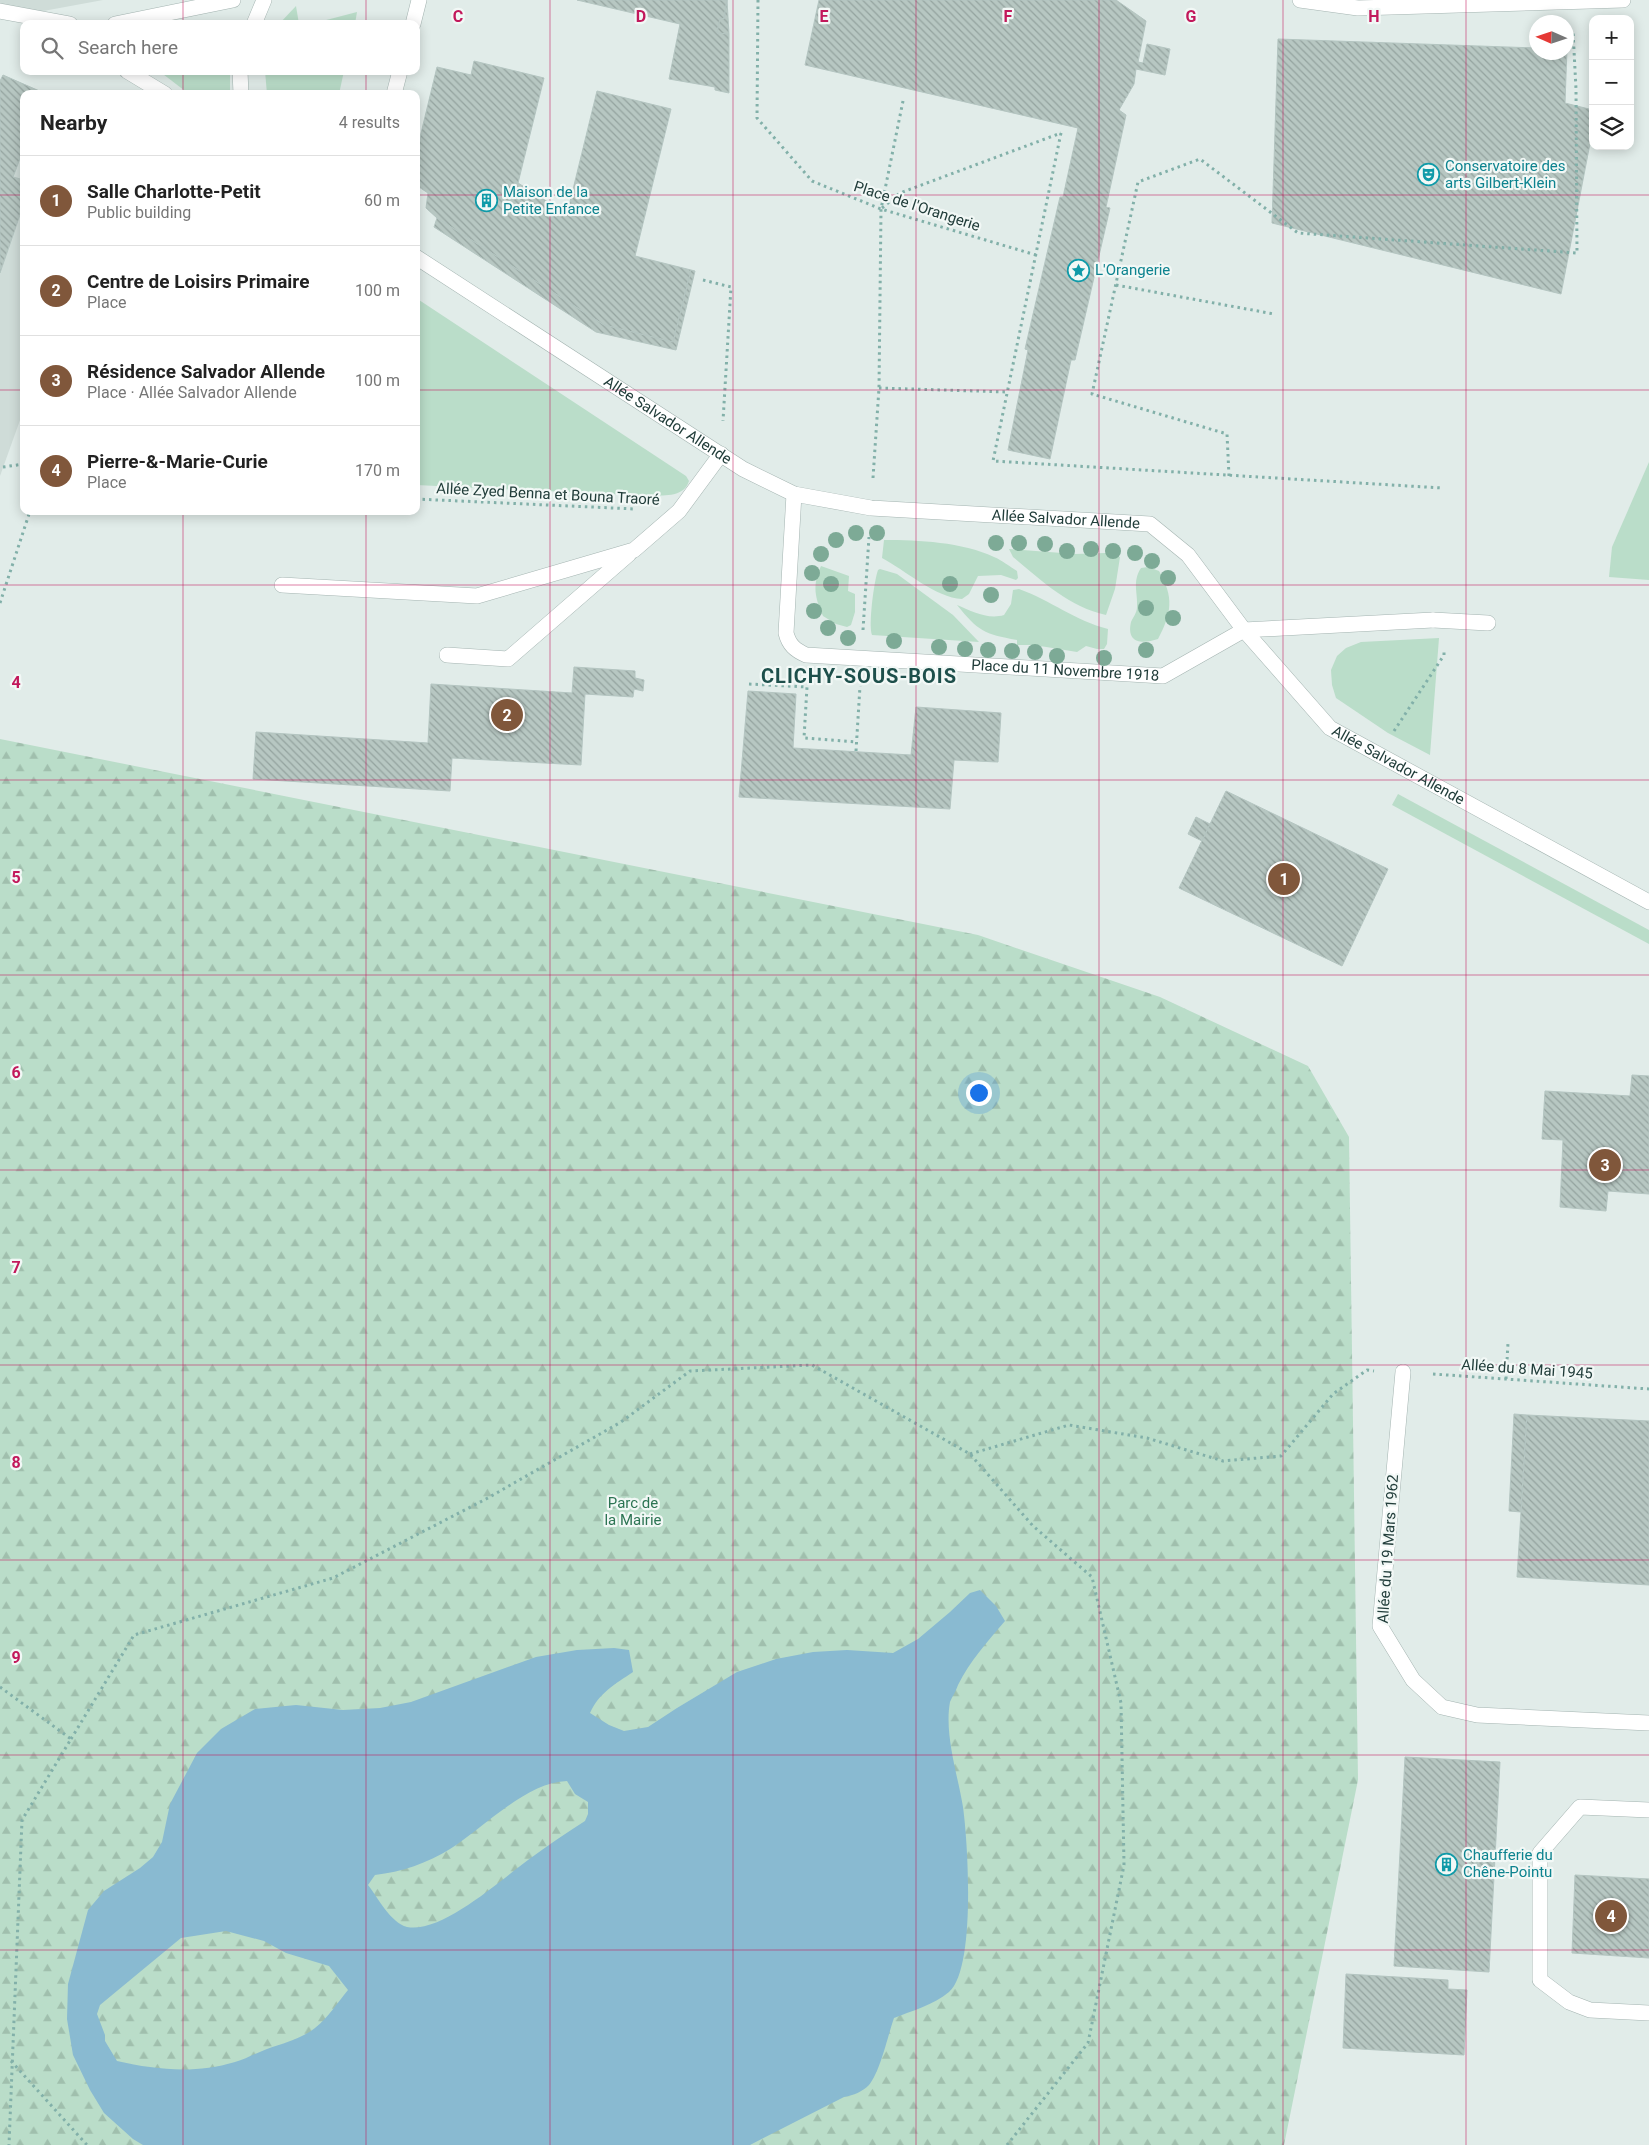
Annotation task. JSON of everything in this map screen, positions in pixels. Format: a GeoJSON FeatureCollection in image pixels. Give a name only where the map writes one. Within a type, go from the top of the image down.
{"type":"FeatureCollection","features":[{"type":"Feature","properties":{"kind":"street"},"geometry":{"type":"LineString","coordinates":[[135,20],[233,0]]}},
{"type":"Feature","properties":{"kind":"street"},"geometry":{"type":"LineString","coordinates":[[256,20],[264,0]]}},
{"type":"Feature","properties":{"kind":"street"},"geometry":{"type":"LineString","coordinates":[[414,20],[419,0]]}},
{"type":"Feature","properties":{"kind":"street"},"geometry":{"type":"LineString","coordinates":[[1300,0],[1358,8],[1623,0]]}},
{"type":"Feature","properties":{"kind":"street"},"geometry":{"type":"LineString","coordinates":[[0,12],[47,20]]}},
{"type":"Feature","properties":{"kind":"street"},"geometry":{"type":"LineString","coordinates":[[133,75],[158,90]]}},
{"type":"Feature","properties":{"kind":"street"},"geometry":{"type":"LineString","coordinates":[[240,75],[241,90]]}},
{"type":"Feature","properties":{"kind":"street"},"geometry":{"type":"LineString","coordinates":[[395,90],[399,75]]}},
{"type":"Feature","properties":{"kind":"street","name":"Allée Salvador Allende"},"geometry":{"type":"LineString","coordinates":[[420,259],[743,470],[794,494],[871,508],[1150,524],[1188,555],[1244,630],[1330,728],[1649,902]]}},
{"type":"Feature","properties":{"kind":"street"},"geometry":{"type":"LineString","coordinates":[[447,655],[508,659],[679,511],[721,454]]}},
{"type":"Feature","properties":{"kind":"street","name":"Place du 11 Novembre 1918"},"geometry":{"type":"LineString","coordinates":[[794,494],[786,624],[789,643],[796,651],[806,655],[1163,676],[1244,630]]}},
{"type":"Feature","properties":{"kind":"street"},"geometry":{"type":"LineString","coordinates":[[282,585],[477,596],[634,550]]}},
{"type":"Feature","properties":{"kind":"street"},"geometry":{"type":"LineString","coordinates":[[1244,630],[1440,620],[1488,623]]}},
{"type":"Feature","properties":{"kind":"street","name":"Allée du 19 Mars 1962"},"geometry":{"type":"LineString","coordinates":[[1403,1372],[1380,1626],[1413,1680],[1442,1708],[1477,1715],[1649,1723]]}},
{"type":"Feature","properties":{"kind":"street"},"geometry":{"type":"LineString","coordinates":[[1649,1810],[1580,1807],[1540,1853],[1540,1980],[1569,2002],[1590,2010],[1649,2013]]}},
{"type":"Feature","properties":{"kind":"path","name":"Place de l'Orangerie"},"geometry":{"type":"LineString","coordinates":[[758,0],[758,118],[812,181],[881,209],[1036,255]]}},
{"type":"Feature","properties":{"kind":"path"},"geometry":{"type":"LineString","coordinates":[[1228,476],[1227,434],[1092,394],[1138,182],[1200,159],[1298,233],[1577,253],[1576,89],[1572,3]]}},
{"type":"Feature","properties":{"kind":"path"},"geometry":{"type":"LineString","coordinates":[[861,658],[879,388],[881,209],[903,101]]}},
{"type":"Feature","properties":{"kind":"path"},"geometry":{"type":"LineString","coordinates":[[881,209],[900,193],[1061,133],[993,461],[1442,488]]}},
{"type":"Feature","properties":{"kind":"path"},"geometry":{"type":"LineString","coordinates":[[702,280],[732,287],[721,454]]}},
{"type":"Feature","properties":{"kind":"path"},"geometry":{"type":"LineString","coordinates":[[1116,285],[1274,314]]}},
{"type":"Feature","properties":{"kind":"path"},"geometry":{"type":"LineString","coordinates":[[879,388],[1007,392]]}},
{"type":"Feature","properties":{"kind":"path"},"geometry":{"type":"LineString","coordinates":[[4,467],[20,465]]}},
{"type":"Feature","properties":{"kind":"path","name":"Allée Zyed Benna et Bouna Traoré"},"geometry":{"type":"LineString","coordinates":[[420,499],[679,511]]}},
{"type":"Feature","properties":{"kind":"path"},"geometry":{"type":"LineString","coordinates":[[0,603],[29,515]]}},
{"type":"Feature","properties":{"kind":"path"},"geometry":{"type":"LineString","coordinates":[[1378,754],[1444,655],[1440,620]]}},
{"type":"Feature","properties":{"kind":"path"},"geometry":{"type":"LineString","coordinates":[[749,684],[807,687],[804,738],[857,742]]}},
{"type":"Feature","properties":{"kind":"path"},"geometry":{"type":"LineString","coordinates":[[856,751],[858,720]]}},
{"type":"Feature","properties":{"kind":"path"},"geometry":{"type":"LineString","coordinates":[[1506,1379],[1508,1343]]}},
{"type":"Feature","properties":{"kind":"path"},"geometry":{"type":"LineString","coordinates":[[9,2145],[22,1820],[134,1635],[333,1578],[486,1499],[621,1422],[690,1371],[812,1365],[970,1454],[1033,1526],[1092,1577],[1121,1703],[1124,1865],[1088,2043],[1007,2145]]}},
{"type":"Feature","properties":{"kind":"path","name":"Allée du 8 Mai 1945"},"geometry":{"type":"LineString","coordinates":[[970,1454],[1069,1425],[1147,1438],[1223,1461],[1281,1456],[1333,1394],[1367,1370],[1649,1389]]}},
{"type":"Feature","properties":{"kind":"path"},"geometry":{"type":"LineString","coordinates":[[0,1687],[71,1739]]}},
{"type":"Feature","properties":{"kind":"path"},"geometry":{"type":"LineString","coordinates":[[12,2061],[88,2145]]}},
{"type":"Feature","properties":{"kind":"shaded area"},"geometry":{"type":"Polygon","coordinates":[[[0,0],[103,0],[0,19],[0,0]]]}},
{"type":"Feature","properties":{"kind":"shaded area"},"geometry":{"type":"Polygon","coordinates":[[[3,75],[39,90],[20,90],[20,420],[0,476],[0,81],[3,75]]]}},
{"type":"Feature","properties":{"kind":"green space"},"geometry":{"type":"Polygon","coordinates":[[[296,6],[298,20],[283,20],[296,6]]]}},
{"type":"Feature","properties":{"kind":"green space"},"geometry":{"type":"Polygon","coordinates":[[[357,12],[356,20],[326,20],[357,12]]]}},
{"type":"Feature","properties":{"kind":"green space"},"geometry":{"type":"Polygon","coordinates":[[[164,75],[230,75],[230,90],[184,90],[164,75]]]}},
{"type":"Feature","properties":{"kind":"green space"},"geometry":{"type":"Polygon","coordinates":[[[265,75],[343,75],[340,90],[267,90],[265,75]]]}},
{"type":"Feature","properties":{"kind":"green space"},"geometry":{"type":"Polygon","coordinates":[[[420,301],[686,476],[689,481],[687,486],[679,493],[652,496],[420,485],[420,301]]]}},
{"type":"Feature","properties":{"kind":"green space"},"geometry":{"type":"Polygon","coordinates":[[[1649,462],[1649,580],[1609,577],[1612,547],[1649,462]]]}},
{"type":"Feature","properties":{"kind":"green space"},"geometry":{"type":"Polygon","coordinates":[[[884,540],[926,541],[968,548],[1000,560],[1017,571],[1018,578],[1016,580],[1001,575],[978,576],[969,594],[962,599],[952,597],[931,589],[882,558],[884,540]]]}},
{"type":"Feature","properties":{"kind":"green space"},"geometry":{"type":"Polygon","coordinates":[[[1009,549],[1075,554],[1105,553],[1120,557],[1115,589],[1106,615],[1080,606],[1056,592],[1013,557],[1009,549]]]}},
{"type":"Feature","properties":{"kind":"green space"},"geometry":{"type":"Polygon","coordinates":[[[821,566],[849,576],[848,591],[855,594],[855,612],[851,625],[847,627],[836,624],[823,616],[816,591],[816,579],[821,566]]]}},
{"type":"Feature","properties":{"kind":"green space"},"geometry":{"type":"Polygon","coordinates":[[[1148,567],[1159,571],[1164,580],[1169,597],[1169,605],[1166,621],[1158,639],[1142,642],[1133,638],[1130,629],[1137,609],[1136,587],[1138,573],[1141,568],[1148,567]]]}},
{"type":"Feature","properties":{"kind":"green space"},"geometry":{"type":"Polygon","coordinates":[[[880,569],[897,574],[953,615],[979,642],[872,635],[872,603],[876,576],[880,569]]]}},
{"type":"Feature","properties":{"kind":"green space"},"geometry":{"type":"Polygon","coordinates":[[[1019,589],[1085,621],[1108,629],[1107,644],[1104,649],[1086,646],[1077,652],[1034,645],[1017,645],[1017,640],[997,636],[982,630],[957,605],[986,616],[1004,615],[1011,604],[1013,590],[1019,589]]]}},
{"type":"Feature","properties":{"kind":"green space"},"geometry":{"type":"Polygon","coordinates":[[[1439,638],[1430,755],[1388,733],[1336,698],[1332,685],[1331,670],[1337,656],[1346,648],[1361,642],[1439,638]]]}},
{"type":"Feature","properties":{"kind":"green space","name":"Parc de la Mairie"},"geometry":{"type":"Polygon","coordinates":[[[0,739],[978,935],[1160,997],[1308,1066],[1349,1137],[1358,1780],[1284,2145],[0,2145],[0,739]]]}},
{"type":"Feature","properties":{"kind":"green space"},"geometry":{"type":"Polygon","coordinates":[[[1398,794],[1649,930],[1649,944],[1392,805],[1398,794]]]}},
{"type":"Feature","properties":{"kind":"water"},"geometry":{"type":"Polygon","coordinates":[[[980,1590],[996,1606],[1005,1621],[968,1668],[950,1702],[950,1741],[963,1807],[967,1848],[967,1933],[963,1958],[958,1979],[949,1992],[929,2004],[894,2018],[877,2071],[869,2085],[861,2091],[844,2097],[750,2145],[143,2145],[133,2139],[104,2113],[90,2090],[73,2055],[67,2019],[68,1984],[88,1910],[104,1891],[140,1868],[153,1857],[162,1842],[170,1804],[197,1753],[221,1729],[255,1709],[296,1705],[343,1710],[380,1708],[411,1702],[536,1657],[577,1650],[614,1648],[629,1650],[633,1672],[603,1694],[590,1713],[609,1725],[624,1731],[648,1727],[737,1672],[776,1659],[813,1652],[847,1650],[893,1653],[918,1639],[970,1593],[980,1590]],[[567,1781],[552,1783],[536,1789],[521,1797],[442,1854],[395,1872],[375,1875],[368,1885],[390,1915],[401,1925],[421,1927],[453,1914],[585,1821],[588,1814],[588,1802],[575,1794],[567,1781]],[[226,1931],[181,1938],[100,2005],[97,2014],[105,2035],[105,2041],[117,2061],[147,2067],[176,2069],[205,2068],[235,2062],[310,2032],[325,2019],[348,1990],[329,1966],[286,1953],[264,1941],[226,1931]]]}},
{"type":"Feature","properties":{"kind":"building"},"geometry":{"type":"Polygon","coordinates":[[[577,0],[727,0],[724,19],[720,18],[717,33],[729,34],[729,93],[715,90],[715,87],[669,79],[680,24],[577,0]]]}},
{"type":"Feature","properties":{"kind":"building"},"geometry":{"type":"Polygon","coordinates":[[[727,0],[729,34],[717,33],[720,18],[724,19],[727,0]]]}},
{"type":"Feature","properties":{"kind":"building"},"geometry":{"type":"Polygon","coordinates":[[[819,0],[1116,0],[1146,21],[1138,62],[1143,63],[1147,44],[1170,49],[1165,75],[1136,69],[1134,84],[1119,110],[1126,115],[1106,207],[1110,208],[1075,360],[1071,360],[1050,459],[1008,450],[1028,350],[1025,349],[1060,197],[1063,197],[1078,128],[805,65],[819,0]]]}},
{"type":"Feature","properties":{"kind":"building","name":"Conservatoire des arts Gilbert-Klein"},"geometry":{"type":"Polygon","coordinates":[[[1278,39],[1529,48],[1529,60],[1567,60],[1565,103],[1589,109],[1589,149],[1561,294],[1272,223],[1278,39]]]}},
{"type":"Feature","properties":{"kind":"building","name":"Maison de la Petite Enfance"},"geometry":{"type":"Polygon","coordinates":[[[474,61],[544,78],[518,183],[567,214],[597,91],[671,109],[635,256],[691,270],[673,342],[604,325],[437,218],[426,208],[428,193],[420,188],[420,137],[437,67],[471,75],[474,61]]]}},
{"type":"Feature","properties":{"kind":"building"},"geometry":{"type":"Polygon","coordinates":[[[3,75],[37,90],[20,90],[20,159],[13,177],[20,179],[20,215],[0,273],[0,81],[3,75]]]}},
{"type":"Feature","properties":{"kind":"building"},"geometry":{"type":"Polygon","coordinates":[[[437,218],[604,325],[673,342],[691,270],[695,271],[676,350],[596,332],[434,227],[437,218]]]}},
{"type":"Feature","properties":{"kind":"building"},"geometry":{"type":"Polygon","coordinates":[[[574,667],[635,671],[635,678],[644,680],[643,691],[634,689],[633,697],[585,694],[581,765],[452,758],[450,791],[253,779],[256,732],[428,743],[431,684],[572,693],[574,667]]]}},
{"type":"Feature","properties":{"kind":"building"},"geometry":{"type":"Polygon","coordinates":[[[748,691],[796,694],[793,748],[911,755],[916,707],[1001,713],[998,762],[954,760],[950,809],[739,797],[748,691]]]}},
{"type":"Feature","properties":{"kind":"building"},"geometry":{"type":"Polygon","coordinates":[[[1226,791],[1388,869],[1342,966],[1179,888],[1226,791]]]}},
{"type":"Feature","properties":{"kind":"building"},"geometry":{"type":"Polygon","coordinates":[[[1196,817],[1210,824],[1202,841],[1188,834],[1196,817]]]}},
{"type":"Feature","properties":{"kind":"building"},"geometry":{"type":"Polygon","coordinates":[[[1632,1075],[1649,1076],[1649,1194],[1608,1191],[1606,1211],[1560,1207],[1563,1140],[1542,1139],[1545,1091],[1630,1096],[1632,1075]]]}},
{"type":"Feature","properties":{"kind":"building"},"geometry":{"type":"Polygon","coordinates":[[[1514,1414],[1527,1415],[1521,1512],[1509,1511],[1514,1414]]]}},
{"type":"Feature","properties":{"kind":"building"},"geometry":{"type":"Polygon","coordinates":[[[1527,1415],[1649,1421],[1649,1585],[1517,1577],[1527,1415]]]}},
{"type":"Feature","properties":{"kind":"building","name":"Chaufferie du Chêne-Pointu"},"geometry":{"type":"Polygon","coordinates":[[[1405,1757],[1500,1762],[1489,1972],[1394,1966],[1405,1757]]]}},
{"type":"Feature","properties":{"kind":"building"},"geometry":{"type":"Polygon","coordinates":[[[1575,1875],[1649,1879],[1649,1958],[1572,1953],[1575,1875]]]}},
{"type":"Feature","properties":{"kind":"building"},"geometry":{"type":"Polygon","coordinates":[[[1346,1974],[1448,1980],[1448,1989],[1467,1990],[1464,2055],[1343,2048],[1346,1974]]]}},
{"type":"Feature","properties":{"kind":"place","name":"Conservatoire des arts Gilbert-Klein"},"geometry":{"type":"Point","coordinates":[1429,175]}},
{"type":"Feature","properties":{"kind":"place","name":"Maison de la Petite Enfance"},"geometry":{"type":"Point","coordinates":[487,201]}},
{"type":"Feature","properties":{"kind":"place","name":"L'Orangerie"},"geometry":{"type":"Point","coordinates":[1079,270]}},
{"type":"Feature","properties":{"kind":"place","name":"Centre de Loisirs Primaire"},"geometry":{"type":"Point","coordinates":[507,715]}},
{"type":"Feature","properties":{"kind":"place","name":"Salle Charlotte-Petit"},"geometry":{"type":"Point","coordinates":[1284,879]}},
{"type":"Feature","properties":{"kind":"place","name":"Résidence Salvador Allende"},"geometry":{"type":"Point","coordinates":[1605,1165]}},
{"type":"Feature","properties":{"kind":"place","name":"Chaufferie du Chêne-Pointu"},"geometry":{"type":"Point","coordinates":[1447,1864]}},
{"type":"Feature","properties":{"kind":"place","name":"Pierre-&-Marie-Curie"},"geometry":{"type":"Point","coordinates":[1611,1916]}},
{"type":"Feature","properties":{"kind":"district","name":"CLICHY-SOUS-BOIS"},"geometry":{"type":"Point","coordinates":[859,676]}}]}
